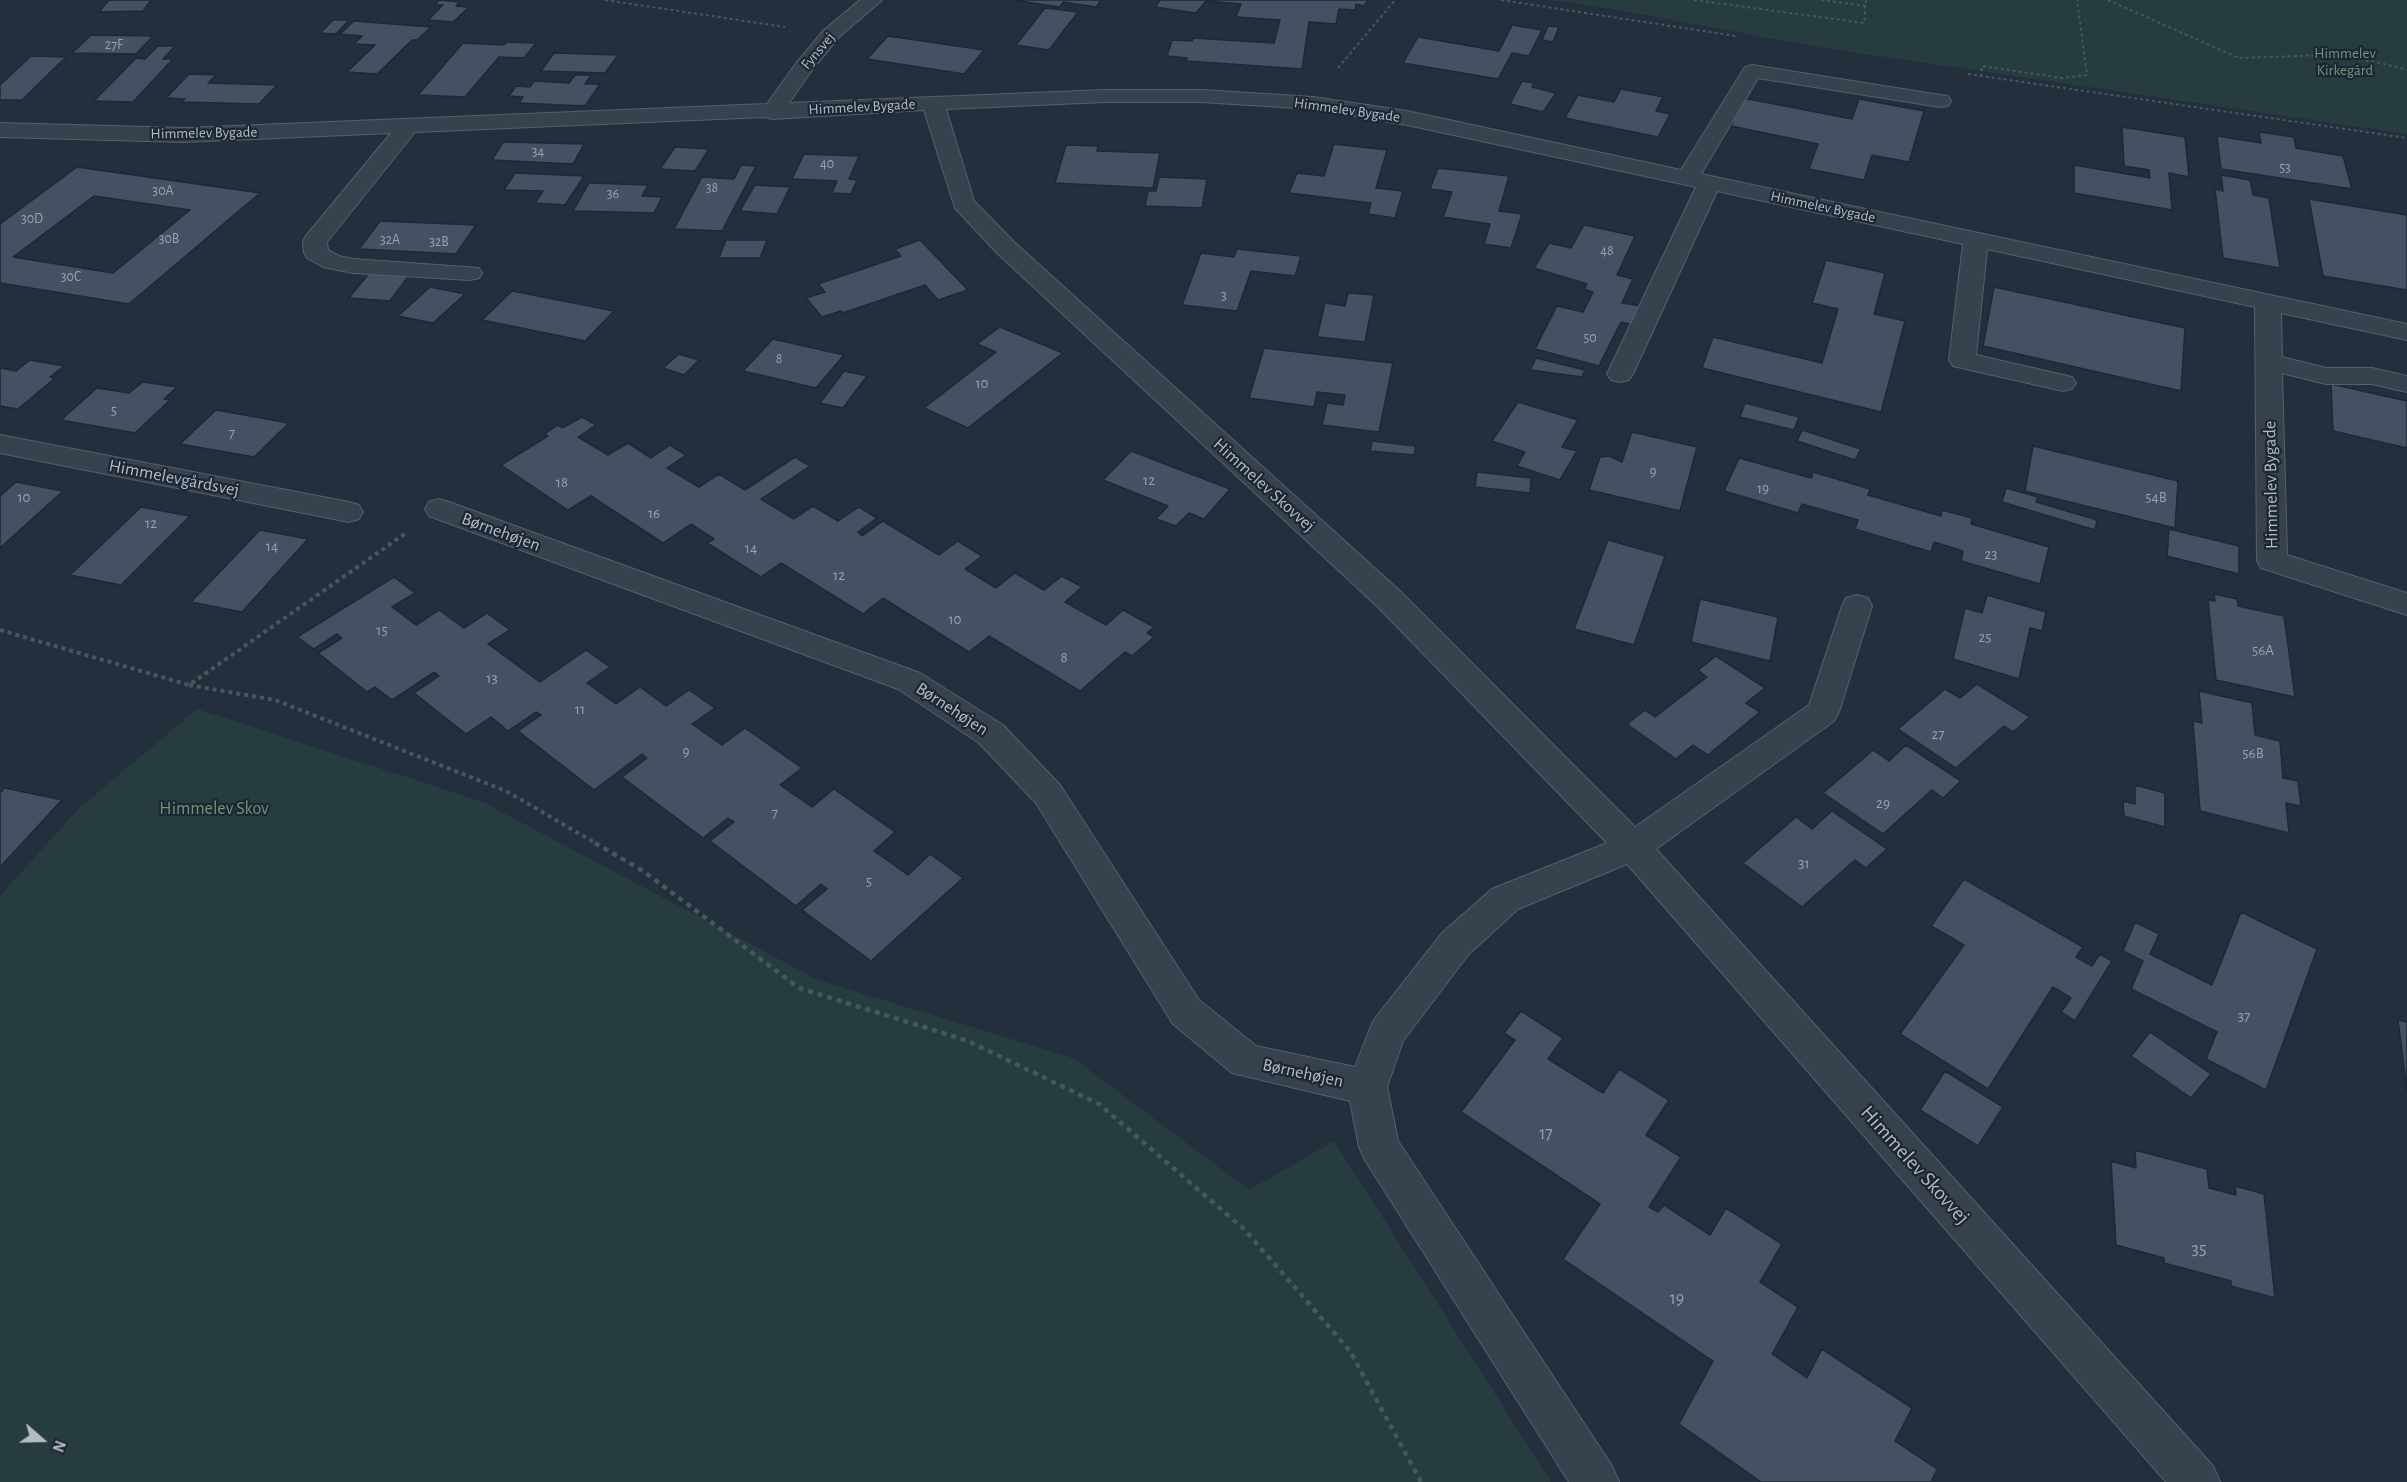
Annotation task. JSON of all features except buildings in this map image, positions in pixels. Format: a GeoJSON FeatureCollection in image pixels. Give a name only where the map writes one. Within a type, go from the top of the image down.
{"type":"FeatureCollection","features":[{"type":"Feature","properties":{"kind":"street","name":"Fynsvej"},"geometry":{"type":"LineString","coordinates":[[772,112],[804,66],[831,34],[873,0]]}},
{"type":"Feature","properties":{"kind":"street"},"geometry":{"type":"LineString","coordinates":[[1620,374],[1698,180],[1752,71],[1940,101]]}},
{"type":"Feature","properties":{"kind":"street","name":"Himmelev Bygade"},"geometry":{"type":"LineString","coordinates":[[0,130],[184,135],[1123,96],[1201,96],[1312,103],[1407,118],[2407,332]]}},
{"type":"Feature","properties":{"kind":"street","name":"Himmelev Skovvej"},"geometry":{"type":"LineString","coordinates":[[933,103],[963,203],[1005,247],[1390,600],[1633,847],[2198,1482]]}},
{"type":"Feature","properties":{"kind":"street"},"geometry":{"type":"LineString","coordinates":[[407,127],[315,241],[316,253],[332,262],[353,266],[470,273]]}},
{"type":"Feature","properties":{"kind":"street"},"geometry":{"type":"LineString","coordinates":[[1976,240],[1962,360],[2063,383]]}},
{"type":"Feature","properties":{"kind":"street","name":"Himmelev Bygade"},"geometry":{"type":"LineString","coordinates":[[2268,303],[2272,561],[2407,604]]}},
{"type":"Feature","properties":{"kind":"street"},"geometry":{"type":"LineString","coordinates":[[2269,362],[2326,376],[2372,376],[2407,384]]}},
{"type":"Feature","properties":{"kind":"street","name":"Himmelevgårdsvej"},"geometry":{"type":"LineString","coordinates":[[0,444],[349,512]]}},
{"type":"Feature","properties":{"kind":"street","name":"Børnehøjen"},"geometry":{"type":"LineString","coordinates":[[439,509],[909,681],[991,734],[1048,794],[1186,1012],[1246,1061],[1367,1087]]}},
{"type":"Feature","properties":{"kind":"street"},"geometry":{"type":"LineString","coordinates":[[1633,847],[1823,712],[1857,606]]}},
{"type":"Feature","properties":{"kind":"street","name":"Børnehøjen"},"geometry":{"type":"LineString","coordinates":[[1596,1482],[1379,1147],[1367,1087],[1387,1033],[1455,944],[1505,899],[1633,847]]}},
{"type":"Feature","properties":{"kind":"path"},"geometry":{"type":"LineString","coordinates":[[605,0],[831,34]]}},
{"type":"Feature","properties":{"kind":"path"},"geometry":{"type":"LineString","coordinates":[[1312,103],[1348,54],[1395,0]]}},
{"type":"Feature","properties":{"kind":"path"},"geometry":{"type":"LineString","coordinates":[[1694,0],[1864,23],[1866,0]]}},
{"type":"Feature","properties":{"kind":"path"},"geometry":{"type":"LineString","coordinates":[[1821,0],[1866,6]]}},
{"type":"Feature","properties":{"kind":"path"},"geometry":{"type":"LineString","coordinates":[[1981,76],[1982,66],[2062,78],[2087,75],[2077,0]]}},
{"type":"Feature","properties":{"kind":"path"},"geometry":{"type":"LineString","coordinates":[[2108,0],[2239,58],[2327,55],[2376,62],[2407,70]]}},
{"type":"Feature","properties":{"kind":"path"},"geometry":{"type":"LineString","coordinates":[[189,685],[439,509]]}},
{"type":"Feature","properties":{"kind":"path"},"geometry":{"type":"LineString","coordinates":[[0,630],[189,685],[275,699],[506,791],[643,871],[799,988],[968,1041],[1099,1104],[1245,1230],[1350,1351],[1421,1482]]}},
{"type":"Feature","properties":{"kind":"green space","name":"Himmelev Kirkegård"},"geometry":{"type":"Polygon","coordinates":[[[1551,0],[2407,0],[2407,134],[1818,47],[1551,0]]]}},
{"type":"Feature","properties":{"kind":"green space","name":"Himmelev Skov"},"geometry":{"type":"Polygon","coordinates":[[[197,709],[483,802],[818,980],[1073,1058],[1249,1190],[1334,1141],[1551,1482],[0,1482],[0,896],[79,808],[197,709]]]}}]}
